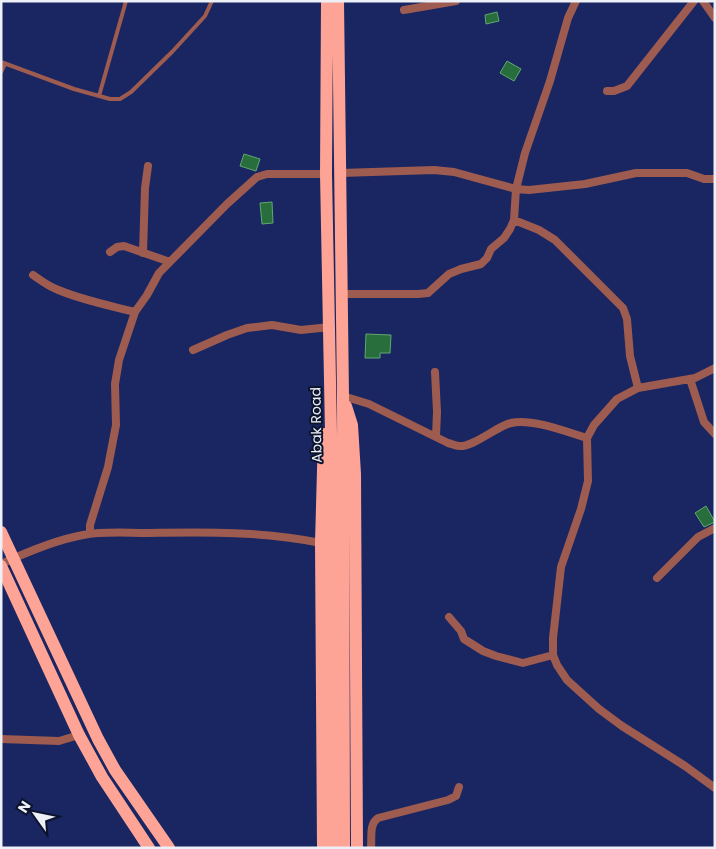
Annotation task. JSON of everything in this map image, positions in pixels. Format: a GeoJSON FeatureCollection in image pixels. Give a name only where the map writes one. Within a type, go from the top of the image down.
{"type":"FeatureCollection","features":[{"type":"Feature","properties":{"kind":"highway","name":"Abak Road"},"geometry":{"type":"LineString","coordinates":[[327,1],[326,174],[330,327],[334,848]]}},
{"type":"Feature","properties":{"kind":"highway","name":"Abak Road"},"geometry":{"type":"LineString","coordinates":[[338,1],[343,396],[344,848]]}},
{"type":"Feature","properties":{"kind":"highway"},"geometry":{"type":"LineString","coordinates":[[323,848],[321,543],[324,434],[330,364]]}},
{"type":"Feature","properties":{"kind":"highway"},"geometry":{"type":"LineString","coordinates":[[343,396],[352,425],[355,474],[357,848]]}},
{"type":"Feature","properties":{"kind":"highway"},"geometry":{"type":"LineString","coordinates":[[1,532],[98,739],[115,770],[169,848]]}},
{"type":"Feature","properties":{"kind":"highway"},"geometry":{"type":"LineString","coordinates":[[1,565],[79,734],[102,777],[149,848]]}},
{"type":"Feature","properties":{"kind":"street"},"geometry":{"type":"LineString","coordinates":[[404,10],[456,1]]}},
{"type":"Feature","properties":{"kind":"street"},"geometry":{"type":"LineString","coordinates":[[342,294],[418,294],[428,292],[449,274],[481,264],[491,249],[504,238],[514,220],[516,189],[526,153],[550,81],[568,18],[576,1]]}},
{"type":"Feature","properties":{"kind":"street"},"geometry":{"type":"LineString","coordinates":[[607,90],[614,92],[627,86],[694,1]]}},
{"type":"Feature","properties":{"kind":"street"},"geometry":{"type":"LineString","coordinates":[[703,1],[715,18]]}},
{"type":"Feature","properties":{"kind":"street"},"geometry":{"type":"LineString","coordinates":[[143,253],[145,188],[148,166]]}},
{"type":"Feature","properties":{"kind":"street"},"geometry":{"type":"LineString","coordinates":[[341,173],[434,170],[454,172],[516,189],[529,190],[585,184],[636,173],[687,173],[715,179]]}},
{"type":"Feature","properties":{"kind":"street"},"geometry":{"type":"LineString","coordinates":[[90,533],[90,526],[108,467],[116,425],[115,384],[119,360],[135,312],[159,273],[227,204],[257,177],[267,174],[326,174]]}},
{"type":"Feature","properties":{"kind":"street"},"geometry":{"type":"LineString","coordinates":[[514,220],[539,230],[555,240],[623,308],[627,319],[631,363],[638,388]]}},
{"type":"Feature","properties":{"kind":"street"},"geometry":{"type":"LineString","coordinates":[[110,252],[117,247],[124,246],[170,262]]}},
{"type":"Feature","properties":{"kind":"street"},"geometry":{"type":"LineString","coordinates":[[33,275],[64,292],[100,304],[135,312]]}},
{"type":"Feature","properties":{"kind":"street"},"geometry":{"type":"LineString","coordinates":[[193,350],[247,328],[272,326],[301,330],[330,327]]}},
{"type":"Feature","properties":{"kind":"street"},"geometry":{"type":"LineString","coordinates":[[715,368],[690,379],[638,388],[617,399],[594,425],[587,438],[588,481],[581,509],[561,568],[552,655],[567,680],[599,709],[715,788]]}},
{"type":"Feature","properties":{"kind":"street"},"geometry":{"type":"LineString","coordinates":[[435,372],[436,436]]}},
{"type":"Feature","properties":{"kind":"street"},"geometry":{"type":"LineString","coordinates":[[690,379],[704,422],[715,434]]}},
{"type":"Feature","properties":{"kind":"street"},"geometry":{"type":"LineString","coordinates":[[343,396],[369,404],[460,447],[469,445],[511,423],[521,422],[534,423],[587,438]]}},
{"type":"Feature","properties":{"kind":"street"},"geometry":{"type":"LineString","coordinates":[[657,578],[698,537],[715,528]]}},
{"type":"Feature","properties":{"kind":"street"},"geometry":{"type":"LineString","coordinates":[[1,565],[39,547],[90,533],[231,532],[293,537],[321,543]]}},
{"type":"Feature","properties":{"kind":"street"},"geometry":{"type":"LineString","coordinates":[[449,616],[461,631],[464,639],[496,656],[523,663],[552,655]]}},
{"type":"Feature","properties":{"kind":"street"},"geometry":{"type":"LineString","coordinates":[[1,739],[59,741],[79,734]]}},
{"type":"Feature","properties":{"kind":"street"},"geometry":{"type":"LineString","coordinates":[[371,848],[372,826],[378,818],[448,800],[456,796],[459,787]]}},
{"type":"Feature","properties":{"kind":"lane"},"geometry":{"type":"LineString","coordinates":[[99,96],[126,1]]}},
{"type":"Feature","properties":{"kind":"lane"},"geometry":{"type":"LineString","coordinates":[[1,72],[3,63],[99,96],[110,99],[120,98],[131,92],[172,52],[205,16],[212,1]]}},
{"type":"Feature","properties":{"kind":"building"},"geometry":{"type":"Polygon","coordinates":[[[497,12],[499,21],[486,24],[485,15],[497,12]]]}},
{"type":"Feature","properties":{"kind":"building"},"geometry":{"type":"Polygon","coordinates":[[[507,61],[521,69],[514,81],[500,73],[507,61]]]}},
{"type":"Feature","properties":{"kind":"building"},"geometry":{"type":"Polygon","coordinates":[[[244,154],[260,159],[256,171],[240,166],[244,154]]]}},
{"type":"Feature","properties":{"kind":"building"},"geometry":{"type":"Polygon","coordinates":[[[272,202],[273,223],[262,224],[260,203],[272,202]]]}},
{"type":"Feature","properties":{"kind":"building"},"geometry":{"type":"Polygon","coordinates":[[[366,334],[391,335],[390,353],[380,353],[380,358],[365,358],[366,334]]]}},
{"type":"Feature","properties":{"kind":"building"},"geometry":{"type":"Polygon","coordinates":[[[706,506],[715,522],[704,527],[695,513],[706,506]]]}}]}
